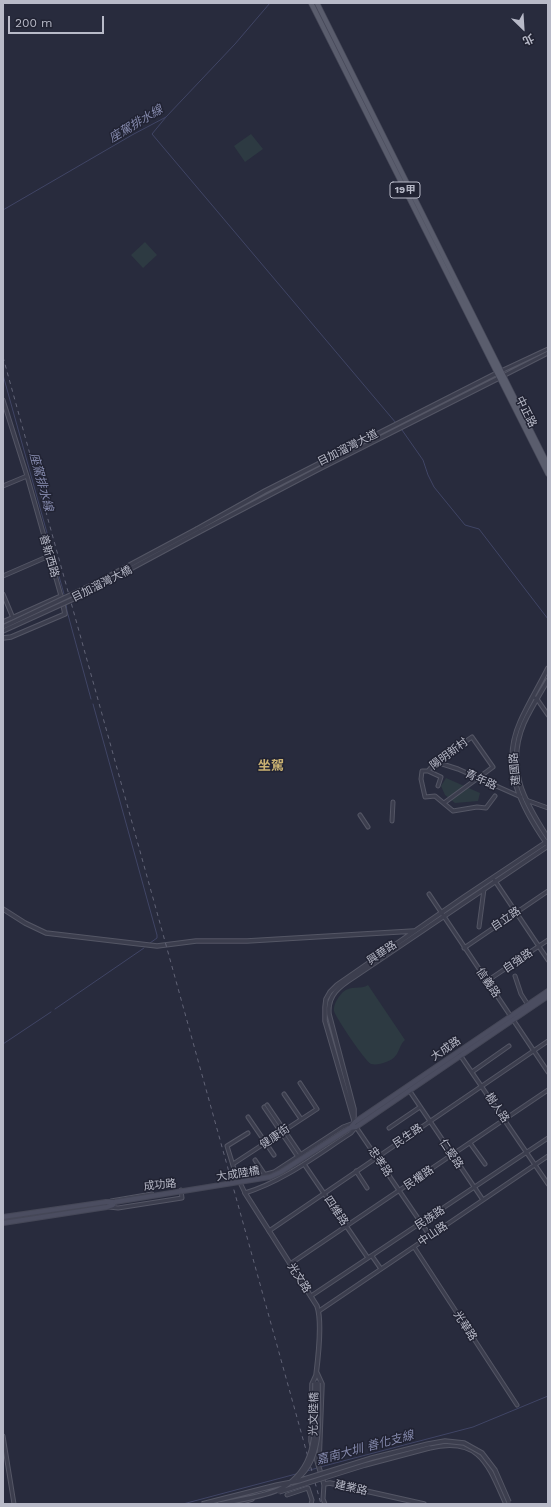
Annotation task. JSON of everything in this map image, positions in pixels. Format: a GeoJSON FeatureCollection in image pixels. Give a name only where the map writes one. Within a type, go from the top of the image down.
{"type":"FeatureCollection","features":[{"type":"Feature","properties":{"kind":"main road","name":"19甲"},"geometry":{"type":"LineString","coordinates":[[311,3],[499,375]]}},
{"type":"Feature","properties":{"kind":"main road","name":"19甲"},"geometry":{"type":"LineString","coordinates":[[317,3],[499,375]]}},
{"type":"Feature","properties":{"kind":"main road","name":"中正路"},"geometry":{"type":"LineString","coordinates":[[499,375],[548,465]]}},
{"type":"Feature","properties":{"kind":"main road","name":"中正路"},"geometry":{"type":"LineString","coordinates":[[499,375],[548,474]]}},
{"type":"Feature","properties":{"kind":"main road","name":"大成路"},"geometry":{"type":"LineString","coordinates":[[512,1018],[548,991]]}},
{"type":"Feature","properties":{"kind":"main road","name":"大成路"},"geometry":{"type":"LineString","coordinates":[[350,1128],[512,1018],[548,996]]}},
{"type":"Feature","properties":{"kind":"main road","name":"大成陸橋"},"geometry":{"type":"LineString","coordinates":[[115,1202],[270,1177],[281,1172],[350,1128]]}},
{"type":"Feature","properties":{"kind":"main road","name":"成功路"},"geometry":{"type":"LineString","coordinates":[[3,1218],[106,1202],[115,1202]]}},
{"type":"Feature","properties":{"kind":"main road","name":"成功路"},"geometry":{"type":"LineString","coordinates":[[3,1223],[107,1207],[113,1205],[115,1202]]}},
{"type":"Feature","properties":{"kind":"street"},"geometry":{"type":"LineString","coordinates":[[499,375],[548,349]]}},
{"type":"Feature","properties":{"kind":"street"},"geometry":{"type":"LineString","coordinates":[[499,375],[548,353]]}},
{"type":"Feature","properties":{"kind":"street","name":"目加溜灣大道"},"geometry":{"type":"LineString","coordinates":[[198,531],[264,491],[396,424],[499,375]]}},
{"type":"Feature","properties":{"kind":"street","name":"目加溜灣大道"},"geometry":{"type":"LineString","coordinates":[[198,531],[499,375]]}},
{"type":"Feature","properties":{"kind":"street","name":"善新西路"},"geometry":{"type":"LineString","coordinates":[[3,400],[27,476],[61,596]]}},
{"type":"Feature","properties":{"kind":"street"},"geometry":{"type":"LineString","coordinates":[[3,486],[27,476]]}},
{"type":"Feature","properties":{"kind":"street","name":"目加溜灣大橋"},"geometry":{"type":"LineString","coordinates":[[3,627],[98,582],[198,531]]}},
{"type":"Feature","properties":{"kind":"street","name":"目加溜灣大橋"},"geometry":{"type":"LineString","coordinates":[[3,631],[80,596],[198,531]]}},
{"type":"Feature","properties":{"kind":"street"},"geometry":{"type":"LineString","coordinates":[[3,576],[49,556]]}},
{"type":"Feature","properties":{"kind":"street"},"geometry":{"type":"LineString","coordinates":[[3,594],[13,618]]}},
{"type":"Feature","properties":{"kind":"street"},"geometry":{"type":"LineString","coordinates":[[3,622],[61,596],[65,614],[11,637],[3,638]]}},
{"type":"Feature","properties":{"kind":"street","name":"建國路"},"geometry":{"type":"LineString","coordinates":[[547,844],[529,818],[519,797],[513,774],[513,749],[519,723],[548,668]]}},
{"type":"Feature","properties":{"kind":"street","name":"建國路"},"geometry":{"type":"LineString","coordinates":[[548,680],[524,724],[517,749],[517,774],[524,799],[548,838]]}},
{"type":"Feature","properties":{"kind":"street"},"geometry":{"type":"LineString","coordinates":[[533,697],[537,699],[548,715]]}},
{"type":"Feature","properties":{"kind":"street","name":"陽明新村"},"geometry":{"type":"LineString","coordinates":[[444,802],[493,767],[472,737],[436,762],[428,771],[422,771],[421,779],[425,797],[435,796],[453,810],[477,807],[486,808],[495,796]]}},
{"type":"Feature","properties":{"kind":"street","name":"青年路"},"geometry":{"type":"LineString","coordinates":[[436,762],[458,769],[519,797],[548,808]]}},
{"type":"Feature","properties":{"kind":"street"},"geometry":{"type":"LineString","coordinates":[[428,771],[441,777],[438,786]]}},
{"type":"Feature","properties":{"kind":"street"},"geometry":{"type":"LineString","coordinates":[[392,821],[394,802]]}},
{"type":"Feature","properties":{"kind":"street"},"geometry":{"type":"LineString","coordinates":[[360,815],[368,827]]}},
{"type":"Feature","properties":{"kind":"street","name":"興華路"},"geometry":{"type":"LineString","coordinates":[[355,1125],[354,1109],[328,1008],[330,999],[335,991],[442,914],[547,844]]}},
{"type":"Feature","properties":{"kind":"street"},"geometry":{"type":"LineString","coordinates":[[494,880],[548,960]]}},
{"type":"Feature","properties":{"kind":"street","name":"興華路"},"geometry":{"type":"LineString","coordinates":[[355,1125],[326,1021],[324,1007],[326,999],[336,985],[414,931],[484,888],[494,880]]}},
{"type":"Feature","properties":{"kind":"street"},"geometry":{"type":"LineString","coordinates":[[479,927],[484,888]]}},
{"type":"Feature","properties":{"kind":"street","name":"自立路"},"geometry":{"type":"LineString","coordinates":[[464,948],[548,891]]}},
{"type":"Feature","properties":{"kind":"street","name":"信義路"},"geometry":{"type":"LineString","coordinates":[[428,894],[548,1072]]}},
{"type":"Feature","properties":{"kind":"street"},"geometry":{"type":"LineString","coordinates":[[3,909],[25,923],[46,933],[157,946],[196,942],[247,941],[414,931]]}},
{"type":"Feature","properties":{"kind":"street","name":"自強路"},"geometry":{"type":"LineString","coordinates":[[487,981],[548,940]]}},
{"type":"Feature","properties":{"kind":"street"},"geometry":{"type":"LineString","coordinates":[[515,976],[521,994],[528,1005]]}},
{"type":"Feature","properties":{"kind":"street","name":"民生路"},"geometry":{"type":"LineString","coordinates":[[269,1231],[548,1041]]}},
{"type":"Feature","properties":{"kind":"street"},"geometry":{"type":"LineString","coordinates":[[472,1072],[509,1046]]}},
{"type":"Feature","properties":{"kind":"street","name":"樹人路"},"geometry":{"type":"LineString","coordinates":[[460,1054],[548,1184]]}},
{"type":"Feature","properties":{"kind":"street","name":"健康街"},"geometry":{"type":"LineString","coordinates":[[233,1164],[317,1109],[300,1083]]}},
{"type":"Feature","properties":{"kind":"street","name":"仁愛路"},"geometry":{"type":"LineString","coordinates":[[408,1089],[483,1200]]}},
{"type":"Feature","properties":{"kind":"street","name":"民權路"},"geometry":{"type":"LineString","coordinates":[[290,1264],[548,1090]]}},
{"type":"Feature","properties":{"kind":"street"},"geometry":{"type":"LineString","coordinates":[[284,1094],[301,1119]]}},
{"type":"Feature","properties":{"kind":"street"},"geometry":{"type":"LineString","coordinates":[[266,1106],[299,1156]]}},
{"type":"Feature","properties":{"kind":"street"},"geometry":{"type":"LineString","coordinates":[[389,1128],[420,1107]]}},
{"type":"Feature","properties":{"kind":"street"},"geometry":{"type":"LineString","coordinates":[[248,1117],[274,1155]]}},
{"type":"Feature","properties":{"kind":"street","name":"大成路"},"geometry":{"type":"LineString","coordinates":[[237,1178],[265,1175],[276,1171],[343,1127],[355,1125]]}},
{"type":"Feature","properties":{"kind":"street","name":"大成路"},"geometry":{"type":"LineString","coordinates":[[245,1193],[272,1183],[304,1164],[351,1133],[355,1125]]}},
{"type":"Feature","properties":{"kind":"street","name":"忠孝路"},"geometry":{"type":"LineString","coordinates":[[355,1125],[430,1236]]}},
{"type":"Feature","properties":{"kind":"street"},"geometry":{"type":"LineString","coordinates":[[245,1193],[237,1178],[227,1146],[248,1133]]}},
{"type":"Feature","properties":{"kind":"street","name":"民族路"},"geometry":{"type":"LineString","coordinates":[[310,1296],[475,1188],[548,1138]]}},
{"type":"Feature","properties":{"kind":"street"},"geometry":{"type":"LineString","coordinates":[[470,1143],[485,1164]]}},
{"type":"Feature","properties":{"kind":"street","name":"中山路"},"geometry":{"type":"LineString","coordinates":[[319,1311],[548,1156]]}},
{"type":"Feature","properties":{"kind":"street"},"geometry":{"type":"LineString","coordinates":[[255,1160],[265,1175]]}},
{"type":"Feature","properties":{"kind":"street","name":"四維路"},"geometry":{"type":"LineString","coordinates":[[304,1164],[368,1258]]}},
{"type":"Feature","properties":{"kind":"street"},"geometry":{"type":"LineString","coordinates":[[356,1171],[367,1188]]}},
{"type":"Feature","properties":{"kind":"street","name":"成功路"},"geometry":{"type":"LineString","coordinates":[[106,1202],[181,1190],[182,1198],[118,1208],[107,1207]]}},
{"type":"Feature","properties":{"kind":"street","name":"光文路"},"geometry":{"type":"LineString","coordinates":[[245,1193],[319,1311]]}},
{"type":"Feature","properties":{"kind":"street","name":"光華路"},"geometry":{"type":"LineString","coordinates":[[414,1247],[517,1405]]}},
{"type":"Feature","properties":{"kind":"street"},"geometry":{"type":"LineString","coordinates":[[372,1256],[381,1269]]}},
{"type":"Feature","properties":{"kind":"street"},"geometry":{"type":"LineString","coordinates":[[316,1383],[319,1311]]}},
{"type":"Feature","properties":{"kind":"street"},"geometry":{"type":"LineString","coordinates":[[317,1374],[322,1384],[319,1448],[320,1464],[324,1484],[323,1499],[325,1504]]}},
{"type":"Feature","properties":{"kind":"street"},"geometry":{"type":"LineString","coordinates":[[317,1374],[312,1384],[311,1441],[320,1464]]}},
{"type":"Feature","properties":{"kind":"street","name":"光文陸橋"},"geometry":{"type":"LineString","coordinates":[[234,1504],[278,1492],[290,1486],[303,1474],[312,1461],[317,1442],[316,1383]]}},
{"type":"Feature","properties":{"kind":"street","name":"光文陸橋"},"geometry":{"type":"LineString","coordinates":[[220,1504],[272,1492],[282,1488],[299,1475],[311,1454],[313,1444],[316,1383]]}},
{"type":"Feature","properties":{"kind":"street"},"geometry":{"type":"LineString","coordinates":[[3,1436],[14,1504]]}},
{"type":"Feature","properties":{"kind":"street"},"geometry":{"type":"LineString","coordinates":[[202,1504],[277,1484],[298,1481],[372,1458],[445,1441],[464,1443],[474,1447],[482,1453],[494,1470],[508,1503]]}},
{"type":"Feature","properties":{"kind":"street"},"geometry":{"type":"LineString","coordinates":[[278,1492],[365,1465],[443,1444],[453,1444],[463,1446],[474,1451],[488,1466],[508,1503]]}},
{"type":"Feature","properties":{"kind":"street"},"geometry":{"type":"LineString","coordinates":[[314,1450],[319,1448]]}},
{"type":"Feature","properties":{"kind":"street","name":"建業路"},"geometry":{"type":"LineString","coordinates":[[324,1484],[330,1483],[424,1504]]}},
{"type":"Feature","properties":{"kind":"street"},"geometry":{"type":"LineString","coordinates":[[287,1495],[308,1488],[312,1500],[311,1504]]}},
{"type":"Feature","properties":{"kind":"shaded area"},"geometry":{"type":"Polygon","coordinates":[[[251,134],[263,149],[245,162],[234,146],[251,134]]]}},
{"type":"Feature","properties":{"kind":"shaded area"},"geometry":{"type":"Polygon","coordinates":[[[145,242],[157,255],[143,268],[131,255],[145,242]]]}},
{"type":"Feature","properties":{"kind":"shaded area"},"geometry":{"type":"Polygon","coordinates":[[[446,778],[480,793],[478,801],[455,803],[445,795],[441,786],[446,778]]]}},
{"type":"Feature","properties":{"kind":"shaded area"},"geometry":{"type":"Polygon","coordinates":[[[368,985],[405,1040],[396,1055],[391,1060],[378,1064],[371,1064],[363,1055],[345,1030],[334,1011],[336,1001],[343,992],[349,989],[368,985]]]}},
{"type":"Feature","properties":{"kind":"waterway","name":"座駕排水線"},"geometry":{"type":"LineString","coordinates":[[3,210],[132,135],[166,117],[235,44],[270,3]]}},
{"type":"Feature","properties":{"kind":"waterway"},"geometry":{"type":"LineString","coordinates":[[166,117],[152,134],[396,423]]}},
{"type":"Feature","properties":{"kind":"waterway","name":"座駕排水線"},"geometry":{"type":"LineString","coordinates":[[3,375],[64,594]]}},
{"type":"Feature","properties":{"kind":"waterway"},"geometry":{"type":"LineString","coordinates":[[402,430],[423,460],[434,487],[465,525],[479,529],[548,619]]}},
{"type":"Feature","properties":{"kind":"waterway"},"geometry":{"type":"LineString","coordinates":[[66,604],[91,699]]}},
{"type":"Feature","properties":{"kind":"waterway"},"geometry":{"type":"LineString","coordinates":[[93,704],[157,935],[157,938],[150,943]]}},
{"type":"Feature","properties":{"kind":"waterway"},"geometry":{"type":"LineString","coordinates":[[55,1009],[144,948]]}},
{"type":"Feature","properties":{"kind":"waterway"},"geometry":{"type":"LineString","coordinates":[[3,1044],[51,1012]]}},
{"type":"Feature","properties":{"kind":"waterway","name":"嘉南大圳 善化支線"},"geometry":{"type":"LineString","coordinates":[[320,1467],[473,1427],[548,1396]]}},
{"type":"Feature","properties":{"kind":"waterway","name":"嘉南大圳 善化支線"},"geometry":{"type":"LineString","coordinates":[[307,1471],[317,1468]]}},
{"type":"Feature","properties":{"kind":"waterway","name":"嘉南大圳 善化支線"},"geometry":{"type":"LineString","coordinates":[[183,1504],[296,1474]]}},
{"type":"Feature","properties":{"kind":"railway"},"geometry":{"type":"LineString","coordinates":[[3,357],[321,1504]]}},
{"type":"Feature","properties":{"kind":"district","name":"坐駕"},"geometry":{"type":"Point","coordinates":[271,766]}}]}
